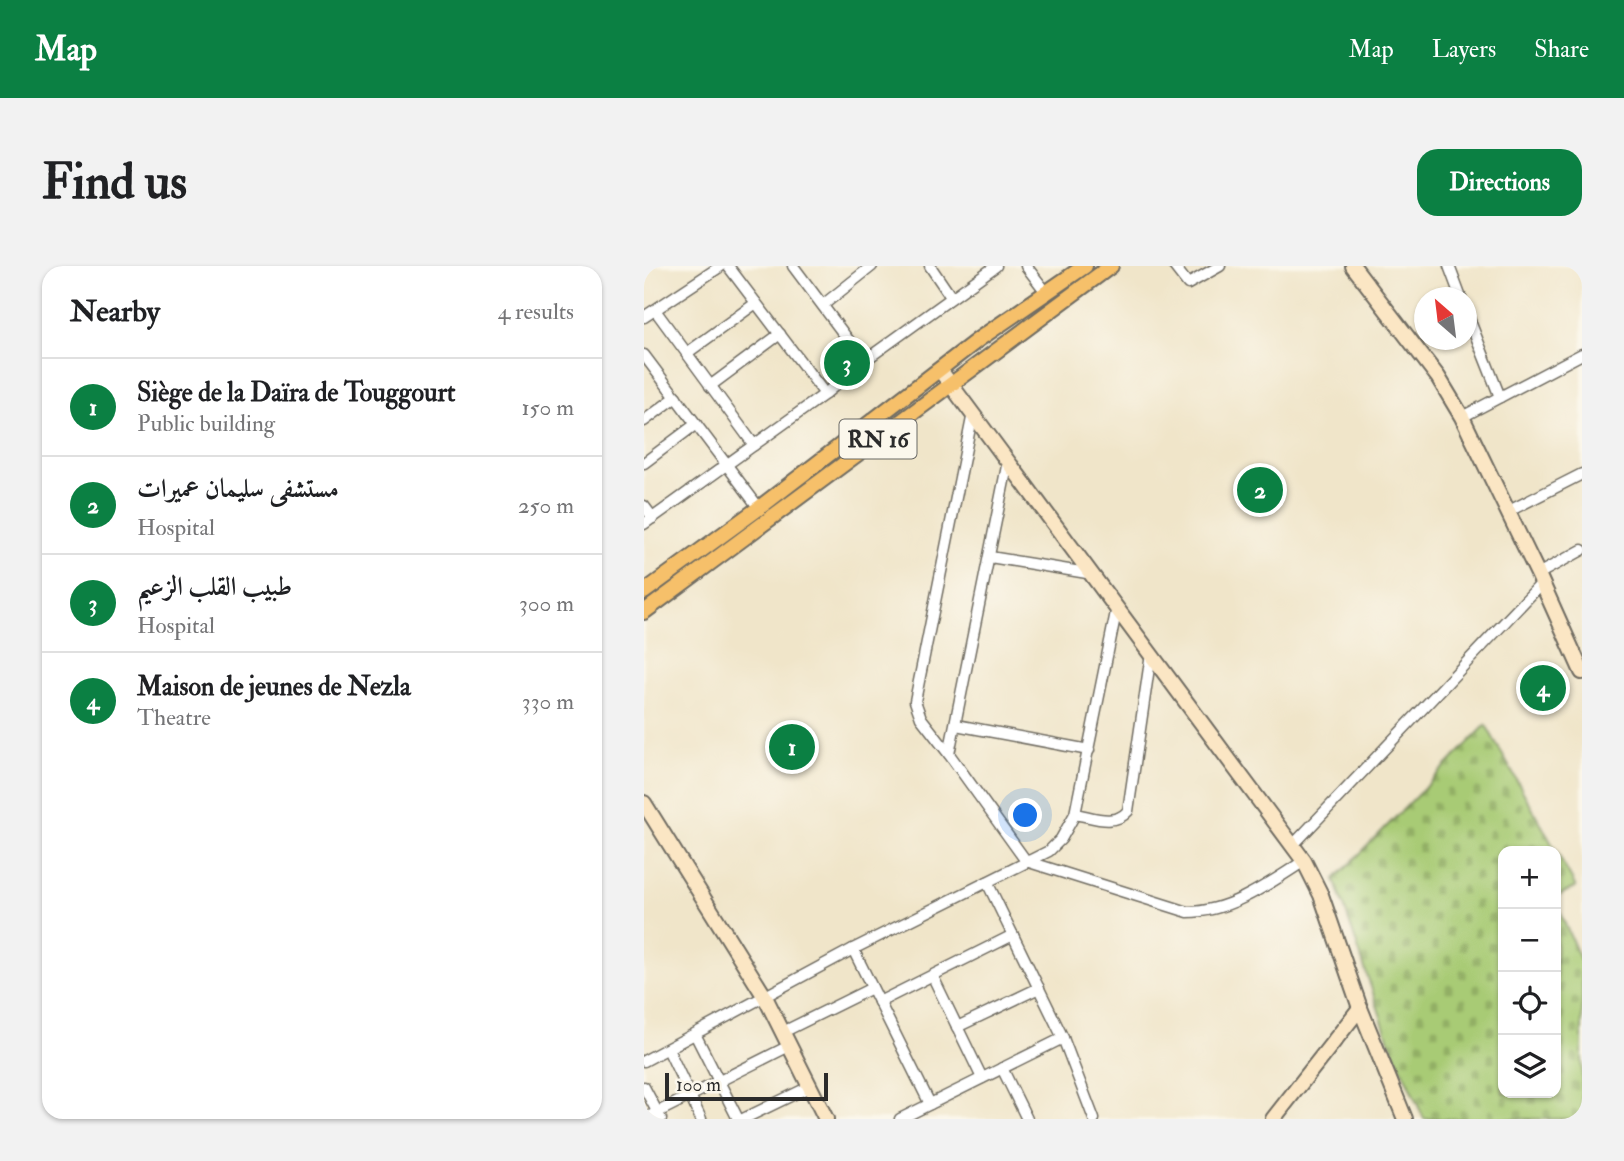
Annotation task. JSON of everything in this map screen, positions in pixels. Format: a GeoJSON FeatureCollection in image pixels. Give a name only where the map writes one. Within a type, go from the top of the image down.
{"type":"FeatureCollection","features":[{"type":"Feature","properties":{"kind":"main road","name":"RN 16"},"geometry":{"type":"LineString","coordinates":[[644,592],[940,370],[1085,266]]}},
{"type":"Feature","properties":{"kind":"main road","name":"RN 16"},"geometry":{"type":"LineString","coordinates":[[644,612],[1111,266]]}},
{"type":"Feature","properties":{"kind":"street"},"geometry":{"type":"LineString","coordinates":[[698,266],[705,276]]}},
{"type":"Feature","properties":{"kind":"street"},"geometry":{"type":"LineString","coordinates":[[644,317],[721,266]]}},
{"type":"Feature","properties":{"kind":"street"},"geometry":{"type":"LineString","coordinates":[[728,266],[825,394]]}},
{"type":"Feature","properties":{"kind":"street"},"geometry":{"type":"LineString","coordinates":[[794,266],[864,361]]}},
{"type":"Feature","properties":{"kind":"street"},"geometry":{"type":"LineString","coordinates":[[823,305],[872,266]]}},
{"type":"Feature","properties":{"kind":"street"},"geometry":{"type":"LineString","coordinates":[[930,266],[951,297]]}},
{"type":"Feature","properties":{"kind":"street"},"geometry":{"type":"LineString","coordinates":[[644,506],[648,521],[825,394],[864,361],[996,266]]}},
{"type":"Feature","properties":{"kind":"street"},"geometry":{"type":"LineString","coordinates":[[1026,266],[1046,292]]}},
{"type":"Feature","properties":{"kind":"street"},"geometry":{"type":"LineString","coordinates":[[1174,266],[1188,284],[1220,266]]}},
{"type":"Feature","properties":{"kind":"street"},"geometry":{"type":"LineString","coordinates":[[1354,266],[1438,377],[1462,417],[1540,578],[1582,673]]}},
{"type":"Feature","properties":{"kind":"street"},"geometry":{"type":"LineString","coordinates":[[1449,266],[1457,287]]}},
{"type":"Feature","properties":{"kind":"street"},"geometry":{"type":"LineString","coordinates":[[687,353],[756,303]]}},
{"type":"Feature","properties":{"kind":"street"},"geometry":{"type":"LineString","coordinates":[[655,310],[754,445]]}},
{"type":"Feature","properties":{"kind":"street"},"geometry":{"type":"LineString","coordinates":[[710,386],[780,334]]}},
{"type":"Feature","properties":{"kind":"street"},"geometry":{"type":"LineString","coordinates":[[1477,339],[1500,397]]}},
{"type":"Feature","properties":{"kind":"street"},"geometry":{"type":"LineString","coordinates":[[1462,417],[1582,354]]}},
{"type":"Feature","properties":{"kind":"street"},"geometry":{"type":"LineString","coordinates":[[644,355],[759,508]]}},
{"type":"Feature","properties":{"kind":"street"},"geometry":{"type":"LineString","coordinates":[[940,370],[1304,861],[1321,895],[1360,1008],[1405,1119]]}},
{"type":"Feature","properties":{"kind":"street"},"geometry":{"type":"LineString","coordinates":[[644,421],[676,397]]}},
{"type":"Feature","properties":{"kind":"street"},"geometry":{"type":"LineString","coordinates":[[973,413],[915,701],[920,718],[950,754],[1026,861],[1188,912],[1204,912],[1223,907],[1304,861]]}},
{"type":"Feature","properties":{"kind":"street"},"geometry":{"type":"LineString","coordinates":[[644,463],[696,424]]}},
{"type":"Feature","properties":{"kind":"street"},"geometry":{"type":"LineString","coordinates":[[950,754],[1008,461]]}},
{"type":"Feature","properties":{"kind":"street"},"geometry":{"type":"LineString","coordinates":[[1507,512],[1582,474]]}},
{"type":"Feature","properties":{"kind":"street"},"geometry":{"type":"LineString","coordinates":[[1293,844],[1540,578],[1582,550]]}},
{"type":"Feature","properties":{"kind":"street"},"geometry":{"type":"LineString","coordinates":[[990,556],[1093,574]]}},
{"type":"Feature","properties":{"kind":"street"},"geometry":{"type":"LineString","coordinates":[[644,1061],[853,949],[1049,851],[1065,833],[1075,814],[1118,607]]}},
{"type":"Feature","properties":{"kind":"street"},"geometry":{"type":"LineString","coordinates":[[1075,814],[1111,821],[1118,820],[1128,811],[1151,653]]}},
{"type":"Feature","properties":{"kind":"street"},"geometry":{"type":"LineString","coordinates":[[956,725],[1089,750]]}},
{"type":"Feature","properties":{"kind":"street"},"geometry":{"type":"LineString","coordinates":[[644,803],[765,997],[826,1119]]}},
{"type":"Feature","properties":{"kind":"street"},"geometry":{"type":"LineString","coordinates":[[987,882],[1063,1038],[1094,1119]]}},
{"type":"Feature","properties":{"kind":"street"},"geometry":{"type":"LineString","coordinates":[[879,1002],[1013,935]]}},
{"type":"Feature","properties":{"kind":"street"},"geometry":{"type":"LineString","coordinates":[[853,949],[930,1104]]}},
{"type":"Feature","properties":{"kind":"street"},"geometry":{"type":"LineString","coordinates":[[933,977],[982,1078]]}},
{"type":"Feature","properties":{"kind":"street"},"geometry":{"type":"LineString","coordinates":[[644,1119],[659,1116],[872,988]]}},
{"type":"Feature","properties":{"kind":"street"},"geometry":{"type":"LineString","coordinates":[[957,1027],[1039,988]]}},
{"type":"Feature","properties":{"kind":"street"},"geometry":{"type":"LineString","coordinates":[[1273,1119],[1360,1008]]}},
{"type":"Feature","properties":{"kind":"street"},"geometry":{"type":"LineString","coordinates":[[695,1034],[737,1119]]}},
{"type":"Feature","properties":{"kind":"street"},"geometry":{"type":"LineString","coordinates":[[903,1118],[1063,1038]]}},
{"type":"Feature","properties":{"kind":"street"},"geometry":{"type":"LineString","coordinates":[[668,1049],[701,1119]]}},
{"type":"Feature","properties":{"kind":"street"},"geometry":{"type":"LineString","coordinates":[[1002,1068],[1027,1119]]}},
{"type":"Feature","properties":{"kind":"street"},"geometry":{"type":"LineString","coordinates":[[644,1087],[659,1116]]}},
{"type":"Feature","properties":{"kind":"street"},"geometry":{"type":"LineString","coordinates":[[743,1119],[808,1087]]}},
{"type":"Feature","properties":{"kind":"street"},"geometry":{"type":"LineString","coordinates":[[766,1108],[771,1119]]}},
{"type":"Feature","properties":{"kind":"green space"},"geometry":{"type":"Polygon","coordinates":[[[1486,725],[1553,846],[1498,846],[1498,1098],[1561,1098],[1561,915],[1582,964],[1582,1119],[1424,1119],[1389,1041],[1335,879],[1486,725]]]}},
{"type":"Feature","properties":{"kind":"green space"},"geometry":{"type":"Polygon","coordinates":[[[1561,860],[1576,887],[1561,894],[1561,860]]]}},
{"type":"Feature","properties":{"kind":"place","name":"طبيب القلب الزعيم"},"geometry":{"type":"Point","coordinates":[847,363]}},
{"type":"Feature","properties":{"kind":"place","name":"مستشفى سليمان عميرات"},"geometry":{"type":"Point","coordinates":[1260,490]}},
{"type":"Feature","properties":{"kind":"place","name":"Maison de jeunes de Nezla"},"geometry":{"type":"Point","coordinates":[1543,688]}},
{"type":"Feature","properties":{"kind":"place","name":"Siège de la Daïra de Touggourt"},"geometry":{"type":"Point","coordinates":[792,747]}}]}
